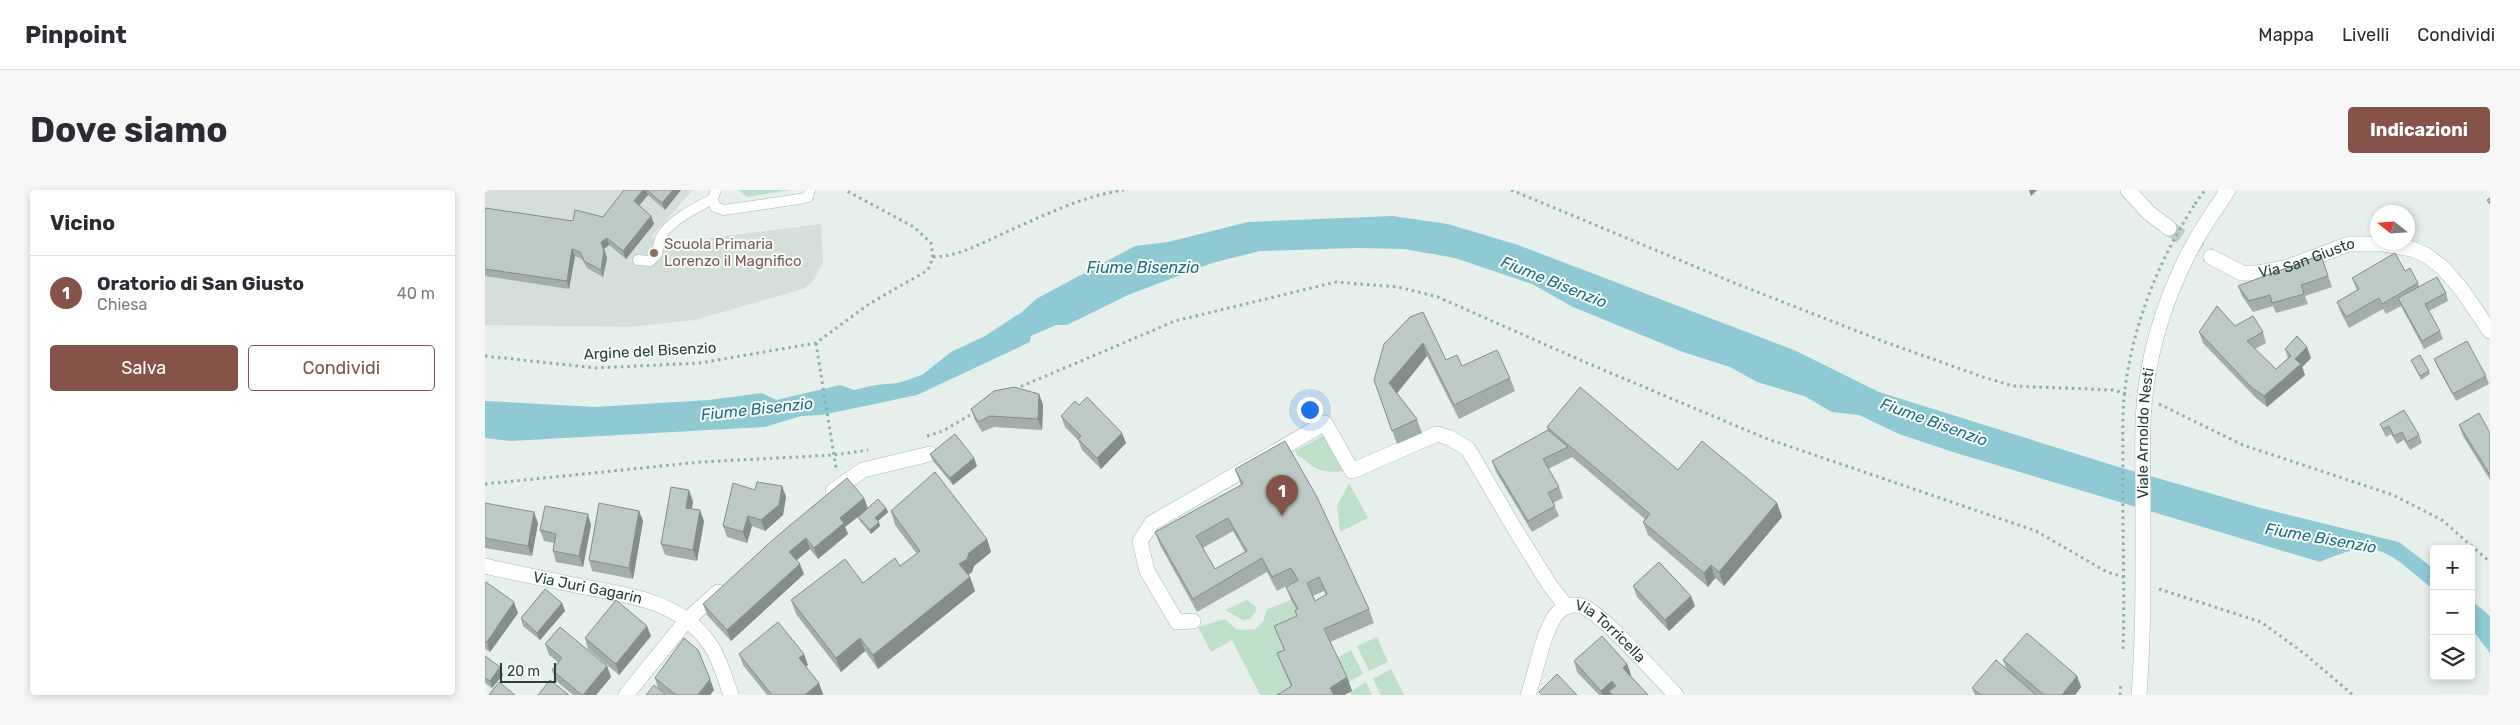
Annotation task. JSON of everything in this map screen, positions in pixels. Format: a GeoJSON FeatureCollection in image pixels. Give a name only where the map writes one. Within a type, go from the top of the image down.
{"type":"FeatureCollection","features":[{"type":"Feature","properties":{"kind":"street"},"geometry":{"type":"LineString","coordinates":[[2128,190],[2149,213],[2169,228]]}},
{"type":"Feature","properties":{"kind":"street","name":"Viale Arnoldo Nesti"},"geometry":{"type":"LineString","coordinates":[[2139,695],[2143,636],[2143,426],[2147,378],[2160,326],[2172,290],[2214,211],[2228,190]]}},
{"type":"Feature","properties":{"kind":"street","name":"Via San Giusto"},"geometry":{"type":"LineString","coordinates":[[2211,257],[2242,273],[2257,274],[2288,267],[2349,244],[2383,244],[2411,249],[2426,255],[2443,268],[2485,312],[2490,331]]}},
{"type":"Feature","properties":{"kind":"street"},"geometry":{"type":"LineString","coordinates":[[1193,620],[1177,622],[1147,571],[1140,541],[1152,523],[1325,423],[1352,471],[1437,434],[1450,438],[1468,449],[1516,531],[1551,587],[1566,606]]}},
{"type":"Feature","properties":{"kind":"street"},"geometry":{"type":"LineString","coordinates":[[822,500],[863,470],[930,454]]}},
{"type":"Feature","properties":{"kind":"street","name":"Via Juri Gagarin"},"geometry":{"type":"LineString","coordinates":[[485,566],[641,598],[662,605],[686,621],[711,646],[731,695]]}},
{"type":"Feature","properties":{"kind":"street"},"geometry":{"type":"LineString","coordinates":[[626,695],[686,621],[730,582]]}},
{"type":"Feature","properties":{"kind":"street","name":"Via Torricella"},"geometry":{"type":"LineString","coordinates":[[1528,695],[1555,617],[1566,606],[1581,606],[1602,620],[1675,695]]}},
{"type":"Feature","properties":{"kind":"lane"},"geometry":{"type":"LineString","coordinates":[[715,194],[715,207],[724,210],[800,199],[808,197],[810,190]]}},
{"type":"Feature","properties":{"kind":"lane"},"geometry":{"type":"LineString","coordinates":[[638,260],[650,261],[657,254],[659,239],[674,223],[715,194]]}},
{"type":"Feature","properties":{"kind":"path"},"geometry":{"type":"LineString","coordinates":[[834,455],[816,343],[869,304],[928,270],[933,257],[931,243],[914,227],[845,190]]}},
{"type":"Feature","properties":{"kind":"path"},"geometry":{"type":"LineString","coordinates":[[933,257],[952,256],[1097,196],[1124,190]]}},
{"type":"Feature","properties":{"kind":"path"},"geometry":{"type":"LineString","coordinates":[[1511,190],[1737,284],[1885,342],[1983,377],[2013,386],[2113,390],[2132,396]]}},
{"type":"Feature","properties":{"kind":"path"},"geometry":{"type":"LineString","coordinates":[[2195,204],[2205,190]]}},
{"type":"Feature","properties":{"kind":"path"},"geometry":{"type":"LineString","coordinates":[[1011,391],[1175,321],[1336,282],[1398,287],[1438,297],[1587,363],[1765,438],[2036,531],[2107,572],[2134,581]]}},
{"type":"Feature","properties":{"kind":"path","name":"Argine del Bisenzio"},"geometry":{"type":"LineString","coordinates":[[485,356],[596,368],[700,363],[816,343]]}},
{"type":"Feature","properties":{"kind":"path"},"geometry":{"type":"LineString","coordinates":[[2150,401],[2169,407],[2243,445],[2393,495],[2442,520],[2490,562]]}},
{"type":"Feature","properties":{"kind":"path"},"geometry":{"type":"LineString","coordinates":[[925,437],[943,431],[981,408]]}},
{"type":"Feature","properties":{"kind":"path"},"geometry":{"type":"LineString","coordinates":[[485,484],[701,462],[834,455],[871,450]]}},
{"type":"Feature","properties":{"kind":"path"},"geometry":{"type":"LineString","coordinates":[[2153,587],[2261,622],[2305,654],[2353,695]]}},
{"type":"Feature","properties":{"kind":"shaded area","name":"Scuola Primaria Lorenzo il Magnifico"},"geometry":{"type":"Polygon","coordinates":[[[485,190],[693,190],[651,237],[670,243],[821,224],[823,263],[812,282],[803,289],[695,320],[628,327],[485,325],[485,190]]]}},
{"type":"Feature","properties":{"kind":"green space"},"geometry":{"type":"Polygon","coordinates":[[[738,190],[791,190],[747,197],[738,190]]]}},
{"type":"Feature","properties":{"kind":"green space"},"geometry":{"type":"Polygon","coordinates":[[[1324,435],[1343,471],[1331,472],[1316,468],[1302,457],[1299,457],[1295,451],[1324,435]]]}},
{"type":"Feature","properties":{"kind":"green space"},"geometry":{"type":"Polygon","coordinates":[[[1349,483],[1368,518],[1340,532],[1337,506],[1349,483]]]}},
{"type":"Feature","properties":{"kind":"green space"},"geometry":{"type":"Polygon","coordinates":[[[1247,600],[1255,606],[1256,611],[1250,619],[1243,620],[1225,610],[1247,600]]]}},
{"type":"Feature","properties":{"kind":"green space"},"geometry":{"type":"Polygon","coordinates":[[[1291,600],[1302,622],[1290,663],[1295,695],[1260,695],[1232,640],[1211,652],[1198,627],[1225,619],[1237,630],[1255,629],[1263,622],[1267,609],[1291,600]]]}},
{"type":"Feature","properties":{"kind":"green space"},"geometry":{"type":"Polygon","coordinates":[[[1377,637],[1388,662],[1369,671],[1357,646],[1377,637]]]}},
{"type":"Feature","properties":{"kind":"green space"},"geometry":{"type":"Polygon","coordinates":[[[1351,650],[1363,674],[1348,682],[1336,658],[1351,650]]]}},
{"type":"Feature","properties":{"kind":"green space"},"geometry":{"type":"Polygon","coordinates":[[[1391,669],[1404,695],[1381,695],[1373,679],[1391,669]]]}},
{"type":"Feature","properties":{"kind":"green space"},"geometry":{"type":"Polygon","coordinates":[[[1366,682],[1372,695],[1351,695],[1350,692],[1366,682]]]}},
{"type":"Feature","properties":{"kind":"water","name":"Fiume Bisenzio"},"geometry":{"type":"Polygon","coordinates":[[[1392,216],[1448,224],[1518,245],[1794,350],[1879,392],[2112,465],[2261,508],[2399,542],[2430,566],[2430,587],[2394,558],[2382,552],[2370,549],[2357,550],[2320,562],[1956,453],[1899,434],[1859,415],[1832,412],[1804,396],[1757,382],[1730,367],[1683,352],[1573,307],[1532,284],[1455,258],[1404,249],[1357,248],[1260,251],[1212,263],[1128,295],[1067,325],[1056,325],[1031,336],[1030,342],[917,395],[822,415],[801,416],[765,427],[511,441],[485,438],[485,401],[595,407],[709,400],[762,393],[776,400],[840,385],[854,390],[898,383],[922,375],[951,352],[985,336],[1022,312],[1036,299],[1135,246],[1168,242],[1248,222],[1392,216]]]}},
{"type":"Feature","properties":{"kind":"water"},"geometry":{"type":"Polygon","coordinates":[[[2475,603],[2490,616],[2490,653],[2475,633],[2475,603]]]}},
{"type":"Feature","properties":{"kind":"building"},"geometry":{"type":"Polygon","coordinates":[[[624,190],[643,190],[634,201],[651,216],[623,251],[607,238],[601,242],[604,251],[601,270],[584,261],[580,252],[572,249],[567,281],[485,269],[485,208],[573,221],[575,210],[603,217],[624,190]]]}},
{"type":"Feature","properties":{"kind":"building"},"geometry":{"type":"Polygon","coordinates":[[[647,190],[673,190],[662,203],[647,190]]]}},
{"type":"Feature","properties":{"kind":"building"},"geometry":{"type":"Polygon","coordinates":[[[2395,253],[2405,271],[2410,268],[2418,283],[2382,304],[2379,298],[2346,317],[2337,302],[2359,289],[2352,278],[2395,253]]]}},
{"type":"Feature","properties":{"kind":"building"},"geometry":{"type":"Polygon","coordinates":[[[2321,255],[2328,276],[2301,285],[2304,294],[2272,303],[2270,295],[2249,301],[2238,286],[2321,255]]]}},
{"type":"Feature","properties":{"kind":"building"},"geometry":{"type":"Polygon","coordinates":[[[2437,277],[2446,293],[2425,304],[2440,331],[2422,341],[2398,298],[2437,277]]]}},
{"type":"Feature","properties":{"kind":"building"},"geometry":{"type":"Polygon","coordinates":[[[2217,306],[2235,326],[2253,316],[2263,332],[2247,341],[2276,369],[2291,356],[2285,349],[2297,336],[2307,347],[2295,359],[2301,364],[2264,396],[2251,387],[2199,332],[2217,306]]]}},
{"type":"Feature","properties":{"kind":"building"},"geometry":{"type":"Polygon","coordinates":[[[1423,312],[1446,360],[1457,355],[1462,366],[1497,350],[1510,378],[1454,405],[1423,343],[1389,383],[1417,419],[1392,431],[1374,380],[1384,344],[1410,317],[1423,312]]]}},
{"type":"Feature","properties":{"kind":"building"},"geometry":{"type":"Polygon","coordinates":[[[2467,341],[2486,376],[2453,394],[2434,359],[2467,341]]]}},
{"type":"Feature","properties":{"kind":"building"},"geometry":{"type":"Polygon","coordinates":[[[2420,355],[2429,371],[2420,376],[2411,360],[2420,355]]]}},
{"type":"Feature","properties":{"kind":"building"},"geometry":{"type":"Polygon","coordinates":[[[1014,387],[1039,394],[1038,419],[990,416],[978,422],[971,409],[994,391],[1014,387]]]}},
{"type":"Feature","properties":{"kind":"building"},"geometry":{"type":"Polygon","coordinates":[[[1580,387],[1678,470],[1702,441],[1777,503],[1719,572],[1711,565],[1704,573],[1643,522],[1650,514],[1547,427],[1580,387]]]}},
{"type":"Feature","properties":{"kind":"building"},"geometry":{"type":"Polygon","coordinates":[[[1087,397],[1122,433],[1097,458],[1078,439],[1081,436],[1061,416],[1075,401],[1079,405],[1087,397]]]}},
{"type":"Feature","properties":{"kind":"building"},"geometry":{"type":"Polygon","coordinates":[[[2404,410],[2419,435],[2407,442],[2402,432],[2394,436],[2389,426],[2383,429],[2380,424],[2404,410]]]}},
{"type":"Feature","properties":{"kind":"building"},"geometry":{"type":"Polygon","coordinates":[[[2479,413],[2490,433],[2490,475],[2459,425],[2479,413]]]}},
{"type":"Feature","properties":{"kind":"building"},"geometry":{"type":"Polygon","coordinates":[[[1548,430],[1568,447],[1543,459],[1559,487],[1548,493],[1555,506],[1528,521],[1492,461],[1548,430]]]}},
{"type":"Feature","properties":{"kind":"building"},"geometry":{"type":"Polygon","coordinates":[[[955,434],[974,458],[950,478],[930,454],[955,434]]]}},
{"type":"Feature","properties":{"kind":"building"},"geometry":{"type":"Polygon","coordinates":[[[1285,441],[1317,497],[1369,609],[1324,629],[1347,677],[1330,688],[1334,695],[1277,695],[1292,686],[1277,653],[1285,650],[1274,626],[1297,616],[1295,610],[1298,609],[1286,587],[1298,580],[1291,568],[1272,577],[1262,558],[1193,599],[1155,532],[1243,484],[1235,469],[1285,441]],[[1228,518],[1196,536],[1215,569],[1247,551],[1228,518]],[[1319,577],[1307,583],[1315,601],[1327,594],[1319,577]]]}},
{"type":"Feature","properties":{"kind":"building"},"geometry":{"type":"Polygon","coordinates":[[[935,472],[987,539],[969,553],[967,559],[959,564],[970,577],[873,655],[860,638],[836,658],[791,600],[845,559],[863,583],[895,558],[900,566],[920,551],[891,511],[935,472]]]}},
{"type":"Feature","properties":{"kind":"building"},"geometry":{"type":"Polygon","coordinates":[[[847,478],[864,498],[840,518],[844,523],[814,548],[806,538],[789,552],[800,564],[727,630],[703,604],[776,537],[847,478]]]}},
{"type":"Feature","properties":{"kind":"building"},"geometry":{"type":"Polygon","coordinates":[[[757,482],[782,486],[779,505],[761,520],[748,516],[743,532],[723,526],[733,483],[755,490],[757,482]]]}},
{"type":"Feature","properties":{"kind":"building"},"geometry":{"type":"Polygon","coordinates":[[[671,487],[689,490],[686,508],[700,510],[693,550],[661,544],[671,487]]]}},
{"type":"Feature","properties":{"kind":"building"},"geometry":{"type":"Polygon","coordinates":[[[878,499],[886,508],[875,518],[879,522],[870,530],[858,517],[878,499]]]}},
{"type":"Feature","properties":{"kind":"building"},"geometry":{"type":"Polygon","coordinates":[[[485,503],[534,512],[528,546],[485,538],[485,503]]]}},
{"type":"Feature","properties":{"kind":"building"},"geometry":{"type":"Polygon","coordinates":[[[599,503],[639,511],[629,568],[589,560],[599,503]]]}},
{"type":"Feature","properties":{"kind":"building"},"geometry":{"type":"Polygon","coordinates":[[[545,506],[588,514],[579,556],[553,551],[556,534],[540,530],[545,506]]]}},
{"type":"Feature","properties":{"kind":"building"},"geometry":{"type":"Polygon","coordinates":[[[1659,562],[1691,596],[1665,620],[1633,586],[1659,562]]]}},
{"type":"Feature","properties":{"kind":"building"},"geometry":{"type":"Polygon","coordinates":[[[486,582],[514,602],[487,642],[485,641],[486,582]]]}},
{"type":"Feature","properties":{"kind":"building"},"geometry":{"type":"Polygon","coordinates":[[[545,589],[562,603],[537,633],[521,618],[545,589]]]}},
{"type":"Feature","properties":{"kind":"building"},"geometry":{"type":"Polygon","coordinates":[[[616,600],[647,626],[616,664],[585,638],[616,600]]]}},
{"type":"Feature","properties":{"kind":"building"},"geometry":{"type":"Polygon","coordinates":[[[778,622],[804,654],[799,658],[819,683],[805,695],[772,695],[739,654],[778,622]]]}},
{"type":"Feature","properties":{"kind":"building"},"geometry":{"type":"Polygon","coordinates":[[[560,627],[607,666],[583,695],[552,670],[562,658],[545,644],[560,627]]]}},
{"type":"Feature","properties":{"kind":"building"},"geometry":{"type":"Polygon","coordinates":[[[2027,633],[2077,676],[2062,695],[2044,695],[2003,660],[2027,633]]]}},
{"type":"Feature","properties":{"kind":"building"},"geometry":{"type":"Polygon","coordinates":[[[1602,636],[1627,664],[1623,668],[1648,695],[1613,695],[1609,691],[1616,686],[1612,681],[1601,691],[1574,661],[1602,636]]]}},
{"type":"Feature","properties":{"kind":"building"},"geometry":{"type":"Polygon","coordinates":[[[684,638],[698,650],[710,679],[698,695],[676,695],[655,678],[684,638]]]}},
{"type":"Feature","properties":{"kind":"building"},"geometry":{"type":"Polygon","coordinates":[[[485,656],[500,667],[490,681],[485,678],[485,656]]]}},
{"type":"Feature","properties":{"kind":"building"},"geometry":{"type":"Polygon","coordinates":[[[1996,660],[2036,695],[1981,695],[1972,688],[1996,660]]]}},
{"type":"Feature","properties":{"kind":"building"},"geometry":{"type":"Polygon","coordinates":[[[1557,674],[1577,695],[1542,695],[1539,692],[1557,674]]]}},
{"type":"Feature","properties":{"kind":"building"},"geometry":{"type":"Polygon","coordinates":[[[550,680],[569,695],[538,695],[550,680]]]}},
{"type":"Feature","properties":{"kind":"building"},"geometry":{"type":"Polygon","coordinates":[[[499,682],[515,695],[489,695],[499,682]]]}},
{"type":"Feature","properties":{"kind":"building"},"geometry":{"type":"Polygon","coordinates":[[[654,685],[666,695],[646,695],[654,685]]]}},
{"type":"Feature","properties":{"kind":"tunnel"},"geometry":{"type":"LineString","coordinates":[[2169,228],[2211,257]]}},
{"type":"Feature","properties":{"kind":"place","name":"Scuola Primaria Lorenzo il Magnifico"},"geometry":{"type":"Point","coordinates":[654,253]}},
{"type":"Feature","properties":{"kind":"place","name":"Oratorio di San Giusto"},"geometry":{"type":"Point","coordinates":[1282,516]}}]}
